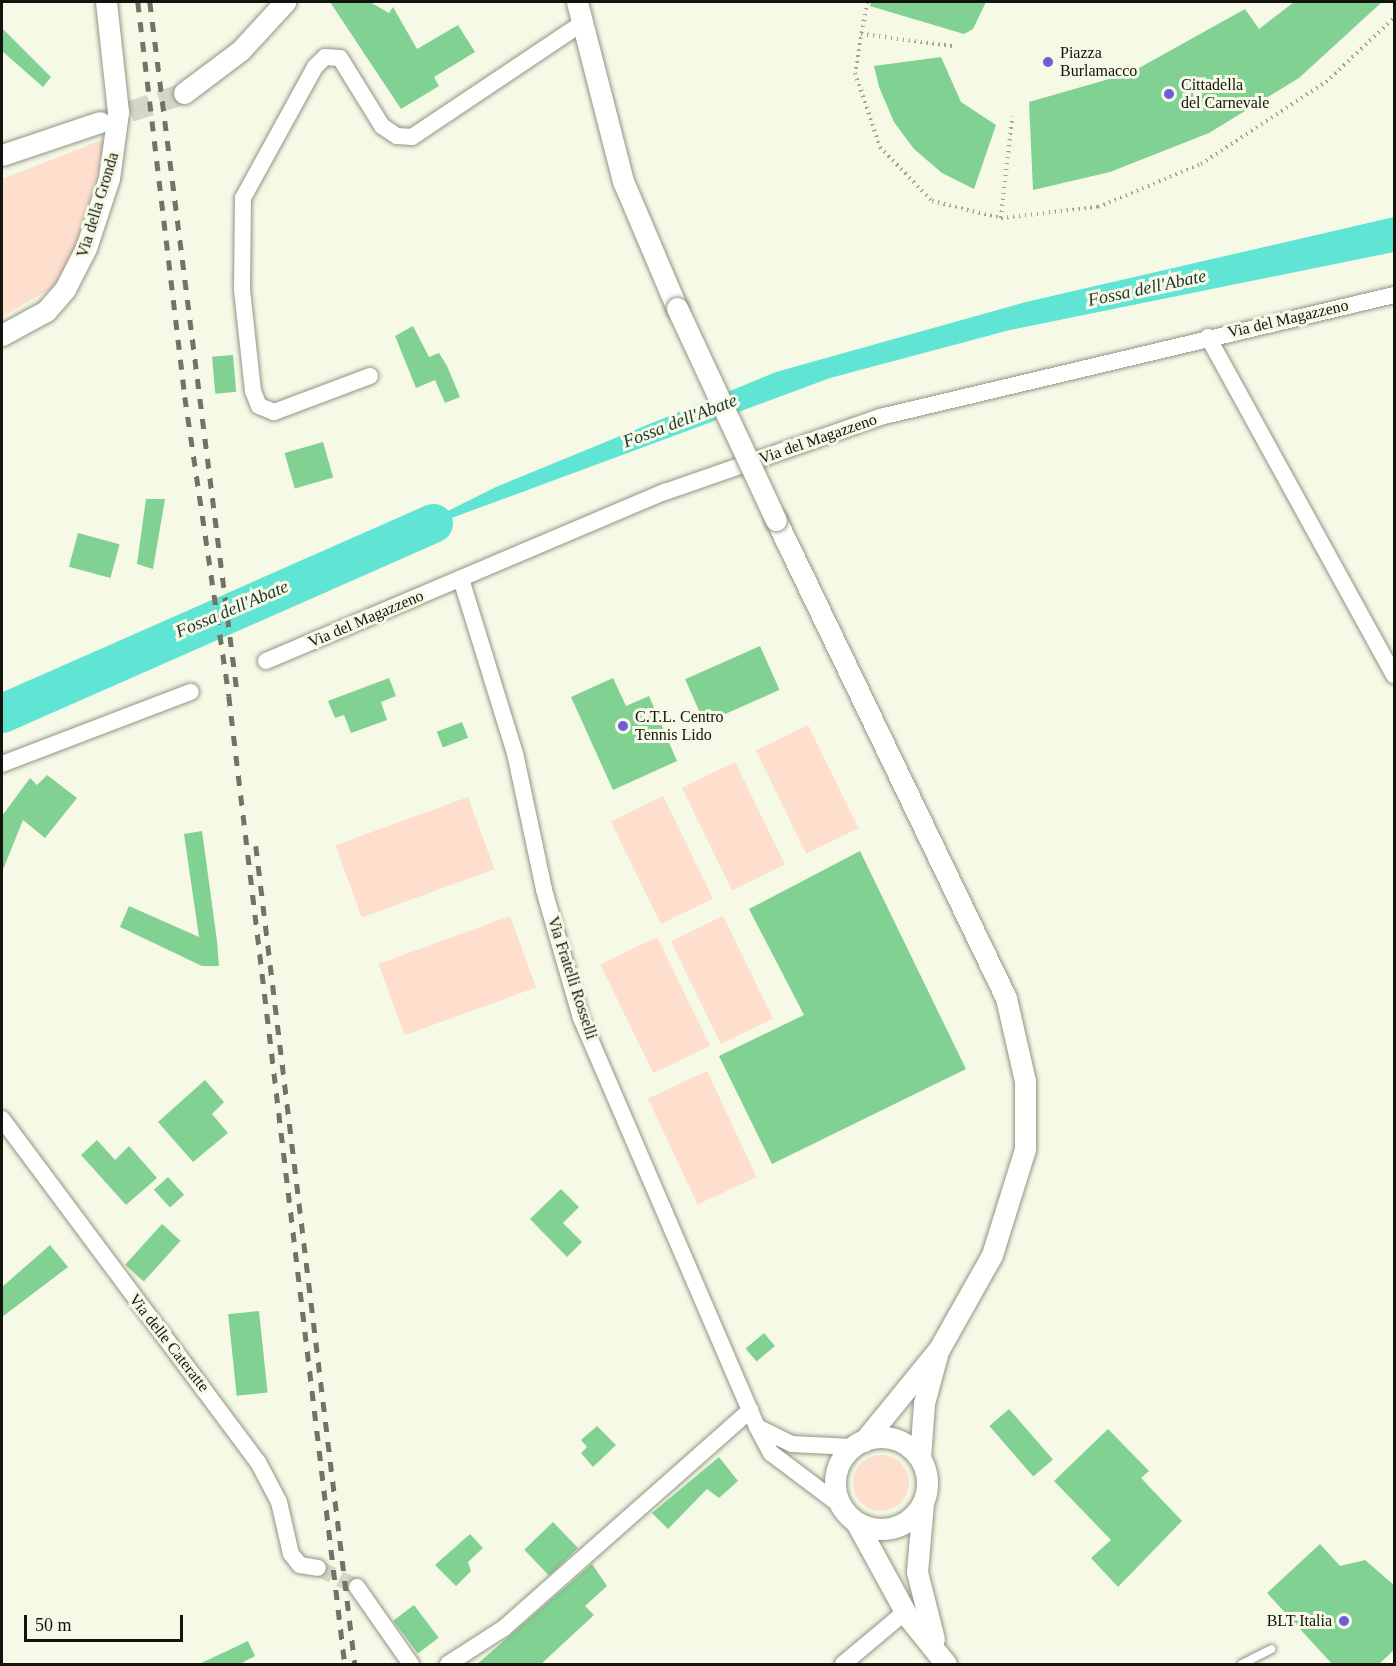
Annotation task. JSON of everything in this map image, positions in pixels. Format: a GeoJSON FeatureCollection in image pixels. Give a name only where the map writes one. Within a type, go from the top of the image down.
{"type":"FeatureCollection","features":[{"type":"Feature","properties":{"kind":"street","name":"Via della Gronda"},"geometry":{"type":"LineString","coordinates":[[2,334],[46,311],[65,290],[86,248],[109,178],[118,112],[106,2]]}},
{"type":"Feature","properties":{"kind":"street"},"geometry":{"type":"LineString","coordinates":[[184,93],[240,51],[285,2]]}},
{"type":"Feature","properties":{"kind":"street"},"geometry":{"type":"LineString","coordinates":[[577,2],[623,181],[677,308],[776,520],[1006,998],[1018,1035],[1028,1117],[1024,1149],[992,1255],[939,1349],[838,1467],[840,1505],[856,1522],[908,1617],[943,1661]]}},
{"type":"Feature","properties":{"kind":"street"},"geometry":{"type":"LineString","coordinates":[[370,376],[274,412],[259,406],[254,391],[242,290],[243,198],[315,67],[325,57],[340,57],[382,126],[397,136],[412,137],[581,24]]}},
{"type":"Feature","properties":{"kind":"street"},"geometry":{"type":"LineString","coordinates":[[2,155],[100,122]]}},
{"type":"Feature","properties":{"kind":"street","name":"Via del Magazzeno"},"geometry":{"type":"LineString","coordinates":[[266,661],[665,492],[880,417],[1208,337],[1395,295]]}},
{"type":"Feature","properties":{"kind":"street"},"geometry":{"type":"LineString","coordinates":[[1208,337],[1395,675]]}},
{"type":"Feature","properties":{"kind":"street","name":"Via Fratelli Rosselli"},"geometry":{"type":"LineString","coordinates":[[461,579],[515,753],[544,890],[581,1018],[757,1427],[771,1453],[840,1505]]}},
{"type":"Feature","properties":{"kind":"street"},"geometry":{"type":"LineString","coordinates":[[2,764],[191,692]]}},
{"type":"Feature","properties":{"kind":"street","name":"Via delle Cateratte"},"geometry":{"type":"LineString","coordinates":[[2,1119],[258,1462],[279,1502],[291,1554],[300,1565],[318,1568]]}},
{"type":"Feature","properties":{"kind":"street"},"geometry":{"type":"LineString","coordinates":[[939,1349],[924,1403],[920,1458],[927,1488],[922,1503],[917,1572],[943,1661]]}},
{"type":"Feature","properties":{"kind":"street"},"geometry":{"type":"LineString","coordinates":[[448,1665],[504,1628],[750,1410]]}},
{"type":"Feature","properties":{"kind":"street"},"geometry":{"type":"LineString","coordinates":[[757,1427],[792,1444],[858,1444],[895,1439],[920,1458]]}},
{"type":"Feature","properties":{"kind":"street"},"geometry":{"type":"LineString","coordinates":[[856,1522],[871,1528],[901,1525],[922,1503]]}},
{"type":"Feature","properties":{"kind":"street"},"geometry":{"type":"LineString","coordinates":[[357,1587],[411,1665]]}},
{"type":"Feature","properties":{"kind":"street"},"geometry":{"type":"LineString","coordinates":[[843,1665],[899,1617],[908,1617]]}},
{"type":"Feature","properties":{"kind":"lane"},"geometry":{"type":"LineString","coordinates":[[1242,1665],[1271,1648]]}},
{"type":"Feature","properties":{"kind":"path"},"geometry":{"type":"LineString","coordinates":[[867,2],[855,73],[880,147],[932,201],[1000,218],[1098,207],[1201,164],[1326,82],[1395,18]]}},
{"type":"Feature","properties":{"kind":"path"},"geometry":{"type":"LineString","coordinates":[[861,34],[954,46]]}},
{"type":"Feature","properties":{"kind":"path"},"geometry":{"type":"LineString","coordinates":[[1000,218],[1012,117]]}},
{"type":"Feature","properties":{"kind":"shaded area"},"geometry":{"type":"Polygon","coordinates":[[[107,138],[72,259],[52,288],[2,317],[2,179],[107,138]]]}},
{"type":"Feature","properties":{"kind":"shaded area"},"geometry":{"type":"Polygon","coordinates":[[[808,725],[858,828],[806,854],[756,750],[808,725]]]}},
{"type":"Feature","properties":{"kind":"shaded area"},"geometry":{"type":"Polygon","coordinates":[[[735,762],[785,864],[732,890],[682,788],[735,762]]]}},
{"type":"Feature","properties":{"kind":"shaded area"},"geometry":{"type":"Polygon","coordinates":[[[663,796],[713,898],[661,924],[611,821],[663,796]]]}},
{"type":"Feature","properties":{"kind":"shaded area"},"geometry":{"type":"Polygon","coordinates":[[[468,797],[494,869],[362,918],[336,845],[468,797]]]}},
{"type":"Feature","properties":{"kind":"shaded area"},"geometry":{"type":"Polygon","coordinates":[[[510,916],[536,987],[404,1035],[378,964],[510,916]]]}},
{"type":"Feature","properties":{"kind":"shaded area"},"geometry":{"type":"Polygon","coordinates":[[[723,916],[773,1018],[721,1044],[671,941],[723,916]]]}},
{"type":"Feature","properties":{"kind":"shaded area"},"geometry":{"type":"Polygon","coordinates":[[[657,937],[710,1046],[653,1073],[600,965],[657,937]]]}},
{"type":"Feature","properties":{"kind":"shaded area"},"geometry":{"type":"Polygon","coordinates":[[[707,1071],[756,1177],[698,1205],[648,1098],[707,1071]]]}},
{"type":"Feature","properties":{"kind":"shaded area"},"geometry":{"type":"Polygon","coordinates":[[[876,1455],[886,1455],[901,1463],[907,1472],[909,1483],[907,1494],[901,1503],[886,1511],[876,1511],[865,1506],[858,1499],[853,1488],[853,1478],[858,1467],[865,1460],[876,1455]]]}},
{"type":"Feature","properties":{"kind":"water"},"geometry":{"type":"Polygon","coordinates":[[[1394,217],[1394,252],[1010,330],[830,378],[384,543],[496,487],[776,372],[1026,302],[1394,217]]]}},
{"type":"Feature","properties":{"kind":"building"},"geometry":{"type":"Polygon","coordinates":[[[330,2],[370,2],[389,13],[393,7],[417,49],[458,25],[475,52],[434,77],[439,86],[401,109],[330,2]]]}},
{"type":"Feature","properties":{"kind":"building"},"geometry":{"type":"Polygon","coordinates":[[[871,2],[986,2],[973,29],[964,34],[870,6],[871,2]]]}},
{"type":"Feature","properties":{"kind":"building","name":"Cittadella del Carnevale"},"geometry":{"type":"Polygon","coordinates":[[[1294,2],[1382,2],[1299,78],[1209,133],[1110,172],[1033,190],[1029,102],[1130,73],[1245,9],[1259,29],[1294,2]]]}},
{"type":"Feature","properties":{"kind":"building"},"geometry":{"type":"Polygon","coordinates":[[[2,28],[51,77],[43,87],[2,51],[2,28]]]}},
{"type":"Feature","properties":{"kind":"building"},"geometry":{"type":"Polygon","coordinates":[[[941,57],[961,102],[996,125],[974,189],[942,173],[914,149],[894,122],[879,87],[874,66],[941,57]]]}},
{"type":"Feature","properties":{"kind":"building"},"geometry":{"type":"Polygon","coordinates":[[[413,326],[429,357],[439,353],[460,397],[445,403],[435,380],[416,388],[395,336],[413,326]]]}},
{"type":"Feature","properties":{"kind":"building"},"geometry":{"type":"Polygon","coordinates":[[[233,355],[236,392],[215,394],[212,357],[233,355]]]}},
{"type":"Feature","properties":{"kind":"building"},"geometry":{"type":"Polygon","coordinates":[[[323,442],[333,478],[295,489],[285,453],[323,442]]]}},
{"type":"Feature","properties":{"kind":"building"},"geometry":{"type":"Polygon","coordinates":[[[146,499],[165,499],[153,569],[137,564],[146,499]]]}},
{"type":"Feature","properties":{"kind":"building"},"geometry":{"type":"Polygon","coordinates":[[[78,533],[120,544],[110,578],[69,567],[78,533]]]}},
{"type":"Feature","properties":{"kind":"building"},"geometry":{"type":"Polygon","coordinates":[[[760,646],[780,690],[705,723],[685,679],[760,646]]]}},
{"type":"Feature","properties":{"kind":"building"},"geometry":{"type":"Polygon","coordinates":[[[389,678],[396,696],[381,702],[387,720],[351,733],[344,715],[335,718],[328,701],[389,678]]]}},
{"type":"Feature","properties":{"kind":"building","name":"C.T.L. Centro Tennis Lido"},"geometry":{"type":"Polygon","coordinates":[[[613,678],[626,706],[649,696],[677,761],[613,790],[571,697],[613,678]]]}},
{"type":"Feature","properties":{"kind":"building"},"geometry":{"type":"Polygon","coordinates":[[[462,722],[468,738],[443,748],[437,732],[462,722]]]}},
{"type":"Feature","properties":{"kind":"building"},"geometry":{"type":"Polygon","coordinates":[[[47,775],[77,798],[45,838],[23,820],[2,872],[2,816],[30,778],[37,785],[47,775]]]}},
{"type":"Feature","properties":{"kind":"building"},"geometry":{"type":"Polygon","coordinates":[[[202,831],[219,966],[202,966],[120,927],[129,906],[199,937],[184,834],[202,831]]]}},
{"type":"Feature","properties":{"kind":"building"},"geometry":{"type":"Polygon","coordinates":[[[860,851],[966,1069],[772,1164],[719,1056],[804,1015],[749,909],[860,851]]]}},
{"type":"Feature","properties":{"kind":"building"},"geometry":{"type":"Polygon","coordinates":[[[205,1080],[224,1102],[212,1114],[228,1133],[193,1162],[158,1122],[205,1080]]]}},
{"type":"Feature","properties":{"kind":"building"},"geometry":{"type":"Polygon","coordinates":[[[97,1140],[115,1160],[129,1146],[157,1178],[126,1205],[81,1155],[97,1140]]]}},
{"type":"Feature","properties":{"kind":"building"},"geometry":{"type":"Polygon","coordinates":[[[168,1177],[184,1195],[170,1208],[154,1190],[168,1177]]]}},
{"type":"Feature","properties":{"kind":"building"},"geometry":{"type":"Polygon","coordinates":[[[561,1189],[579,1207],[563,1223],[582,1242],[567,1257],[530,1219],[561,1189]]]}},
{"type":"Feature","properties":{"kind":"building"},"geometry":{"type":"Polygon","coordinates":[[[162,1224],[181,1241],[144,1282],[125,1265],[162,1224]]]}},
{"type":"Feature","properties":{"kind":"building"},"geometry":{"type":"Polygon","coordinates":[[[50,1245],[68,1267],[2,1317],[2,1287],[50,1245]]]}},
{"type":"Feature","properties":{"kind":"building"},"geometry":{"type":"Polygon","coordinates":[[[259,1311],[268,1393],[237,1396],[228,1314],[259,1311]]]}},
{"type":"Feature","properties":{"kind":"building"},"geometry":{"type":"Polygon","coordinates":[[[764,1333],[775,1346],[757,1361],[746,1348],[764,1333]]]}},
{"type":"Feature","properties":{"kind":"building"},"geometry":{"type":"Polygon","coordinates":[[[1009,1409],[1053,1460],[1033,1477],[989,1426],[1009,1409]]]}},
{"type":"Feature","properties":{"kind":"building"},"geometry":{"type":"Polygon","coordinates":[[[597,1426],[616,1445],[593,1467],[581,1453],[587,1447],[581,1440],[597,1426]]]}},
{"type":"Feature","properties":{"kind":"building"},"geometry":{"type":"Polygon","coordinates":[[[1108,1429],[1149,1471],[1141,1478],[1182,1521],[1118,1587],[1091,1558],[1111,1540],[1054,1481],[1108,1429]]]}},
{"type":"Feature","properties":{"kind":"building"},"geometry":{"type":"Polygon","coordinates":[[[719,1457],[738,1481],[719,1498],[707,1489],[668,1529],[652,1513],[719,1457]]]}},
{"type":"Feature","properties":{"kind":"building"},"geometry":{"type":"Polygon","coordinates":[[[553,1522],[578,1548],[549,1576],[524,1550],[553,1522]]]}},
{"type":"Feature","properties":{"kind":"building"},"geometry":{"type":"Polygon","coordinates":[[[470,1534],[483,1548],[468,1562],[471,1571],[456,1586],[435,1565],[470,1534]]]}},
{"type":"Feature","properties":{"kind":"building","name":"BLT Italia"},"geometry":{"type":"Polygon","coordinates":[[[1320,1544],[1340,1566],[1365,1560],[1395,1586],[1395,1649],[1378,1665],[1333,1665],[1267,1593],[1320,1544]]]}},
{"type":"Feature","properties":{"kind":"building"},"geometry":{"type":"Polygon","coordinates":[[[592,1564],[607,1586],[585,1606],[594,1615],[540,1665],[476,1665],[592,1564]]]}},
{"type":"Feature","properties":{"kind":"building"},"geometry":{"type":"Polygon","coordinates":[[[414,1605],[439,1638],[418,1653],[393,1621],[414,1605]]]}},
{"type":"Feature","properties":{"kind":"building"},"geometry":{"type":"Polygon","coordinates":[[[248,1641],[255,1656],[238,1665],[197,1665],[248,1641]]]}},
{"type":"Feature","properties":{"kind":"waterway","name":"Fossa dell'Abate"},"geometry":{"type":"LineString","coordinates":[[2,713],[433,523]]}},
{"type":"Feature","properties":{"kind":"tunnel"},"geometry":{"type":"LineString","coordinates":[[101,121],[184,93]]}},
{"type":"Feature","properties":{"kind":"tunnel"},"geometry":{"type":"LineString","coordinates":[[318,1568],[357,1587]]}},
{"type":"Feature","properties":{"kind":"railway"},"geometry":{"type":"LineString","coordinates":[[138,2],[185,397],[229,696],[345,1664]]}},
{"type":"Feature","properties":{"kind":"railway"},"geometry":{"type":"LineString","coordinates":[[150,2],[237,691]]}},
{"type":"Feature","properties":{"kind":"railway"},"geometry":{"type":"LineString","coordinates":[[256,846],[355,1664]]}},
{"type":"Feature","properties":{"kind":"place","name":"Piazza Burlamacco"},"geometry":{"type":"Point","coordinates":[1048,62]}},
{"type":"Feature","properties":{"kind":"place","name":"Cittadella del Carnevale"},"geometry":{"type":"Point","coordinates":[1169,94]}},
{"type":"Feature","properties":{"kind":"place","name":"C.T.L. Centro Tennis Lido"},"geometry":{"type":"Point","coordinates":[623,726]}},
{"type":"Feature","properties":{"kind":"place","name":"BLT Italia"},"geometry":{"type":"Point","coordinates":[1344,1621]}}]}
